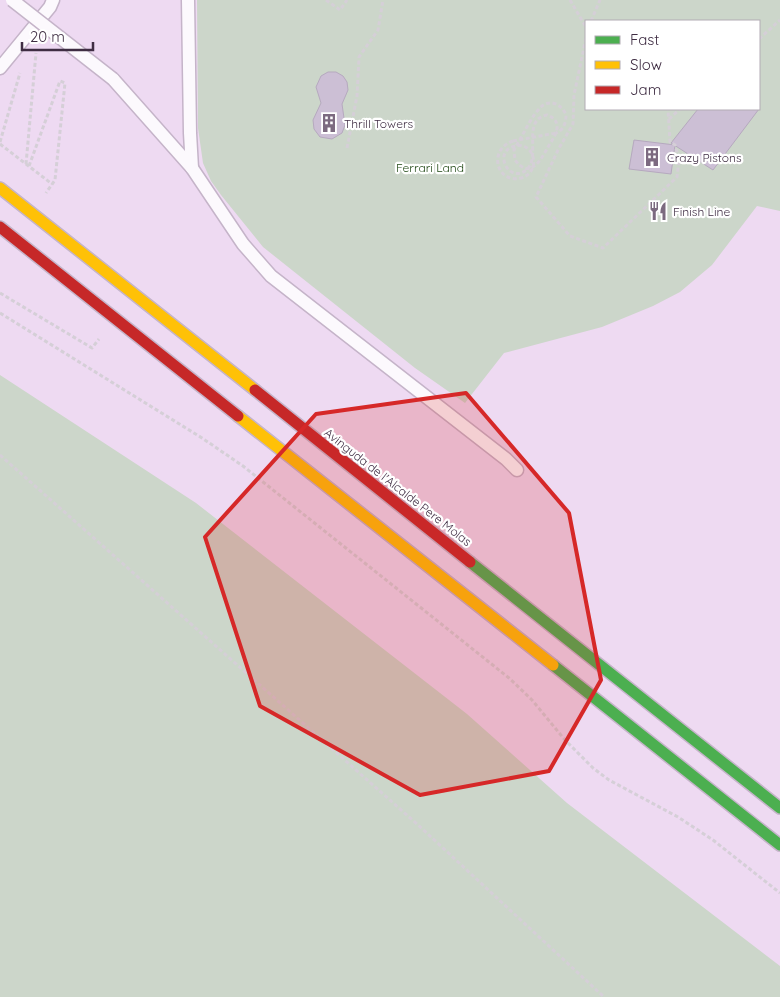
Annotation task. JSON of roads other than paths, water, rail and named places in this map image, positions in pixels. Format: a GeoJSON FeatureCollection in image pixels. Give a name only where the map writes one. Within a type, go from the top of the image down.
{"type":"FeatureCollection","features":[{"type":"Feature","properties":{"kind":"street","name":"Avinguda de l'Alcalde Pere Molas"},"geometry":{"type":"LineString","coordinates":[[0,188],[780,808]]}},
{"type":"Feature","properties":{"kind":"street"},"geometry":{"type":"LineString","coordinates":[[0,227],[780,845]]}},
{"type":"Feature","properties":{"kind":"lane"},"geometry":{"type":"LineString","coordinates":[[12,0],[112,79],[192,168],[243,244],[271,276],[506,459],[517,470]]}},
{"type":"Feature","properties":{"kind":"lane"},"geometry":{"type":"LineString","coordinates":[[188,0],[192,168]]}},
{"type":"Feature","properties":{"kind":"lane"},"geometry":{"type":"LineString","coordinates":[[0,68],[5,52],[51,3]]}},
{"type":"Feature","properties":{"kind":"place","name":"Thrill Towers"},"geometry":{"type":"Point","coordinates":[329,123]}},
{"type":"Feature","properties":{"kind":"place","name":"Crazy Pistons"},"geometry":{"type":"Point","coordinates":[652,157]}},
{"type":"Feature","properties":{"kind":"place","name":"Finish Line"},"geometry":{"type":"Point","coordinates":[658,211]}},
{"type":"Feature","properties":{"kind":"park label","name":"Ferrari Land"},"geometry":{"type":"Point","coordinates":[430,167]}}]}
